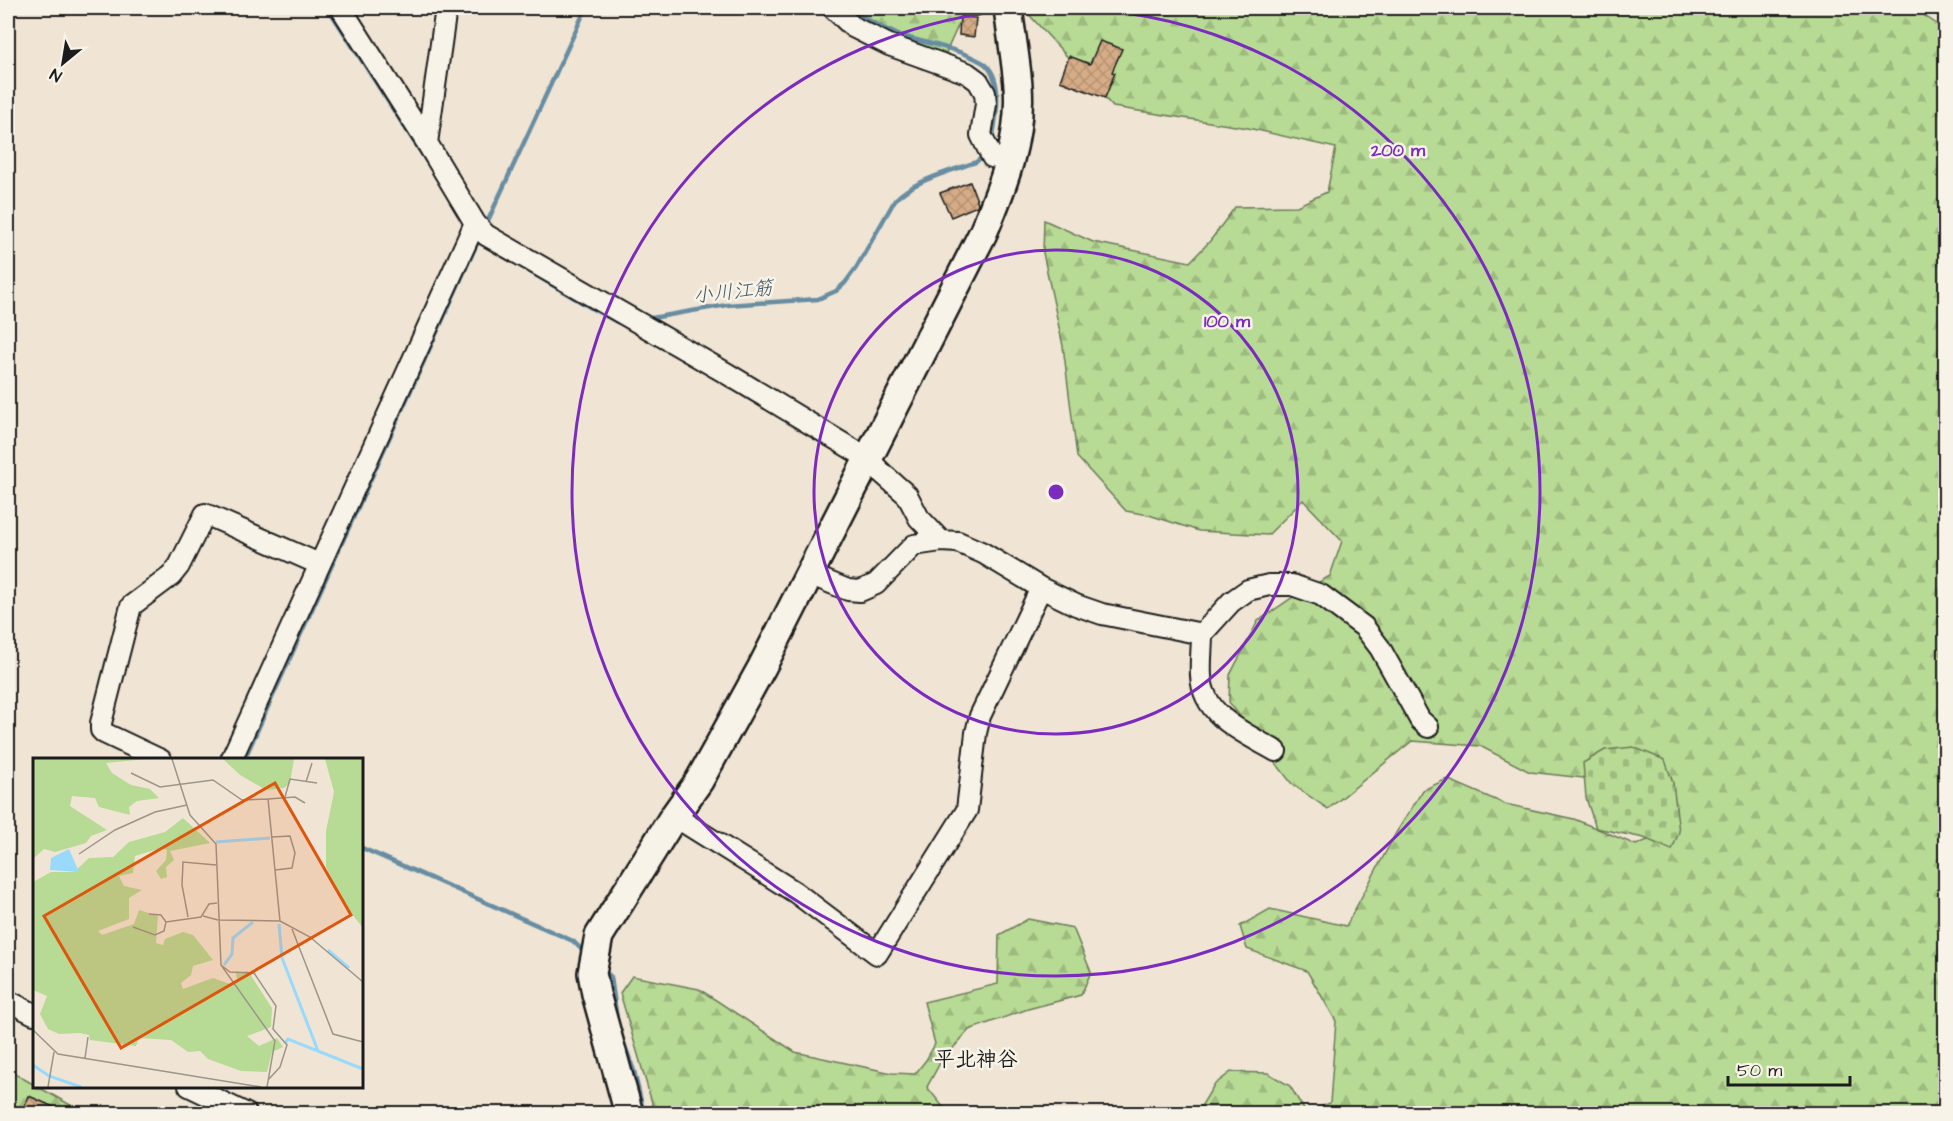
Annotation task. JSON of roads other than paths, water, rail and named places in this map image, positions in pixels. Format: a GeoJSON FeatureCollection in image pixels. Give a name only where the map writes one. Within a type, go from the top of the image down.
{"type":"FeatureCollection","features":[{"type":"Feature","properties":{"kind":"street"},"geometry":{"type":"LineString","coordinates":[[341,8],[427,143],[476,230],[867,458],[907,495],[919,518],[941,541]]}},
{"type":"Feature","properties":{"kind":"street"},"geometry":{"type":"LineString","coordinates":[[427,143],[447,8]]}},
{"type":"Feature","properties":{"kind":"street"},"geometry":{"type":"LineString","coordinates":[[833,8],[853,27],[889,45],[967,73],[978,81],[985,93],[986,104],[981,135],[995,153]]}},
{"type":"Feature","properties":{"kind":"street"},"geometry":{"type":"LineString","coordinates":[[629,1113],[596,994],[592,973],[596,945],[606,923],[699,781],[718,747],[983,233],[995,153],[1017,123],[1018,87],[1008,8]]}},
{"type":"Feature","properties":{"kind":"street"},"geometry":{"type":"LineString","coordinates":[[231,758],[319,564],[476,230]]}},
{"type":"Feature","properties":{"kind":"street"},"geometry":{"type":"LineString","coordinates":[[159,758],[104,734],[101,730],[101,723],[131,606],[171,576],[205,514],[319,564]]}},
{"type":"Feature","properties":{"kind":"street"},"geometry":{"type":"LineString","coordinates":[[809,574],[848,590],[860,591],[876,584],[914,545],[941,541],[958,542],[983,553],[1041,588],[1076,605],[1102,614],[1202,634]]}},
{"type":"Feature","properties":{"kind":"street"},"geometry":{"type":"LineString","coordinates":[[1276,751],[1223,720],[1207,701],[1201,678],[1202,634],[1230,602],[1248,590],[1269,585],[1292,585],[1321,595],[1364,627],[1380,648],[1420,720],[1428,727]]}},
{"type":"Feature","properties":{"kind":"street"},"geometry":{"type":"LineString","coordinates":[[674,816],[795,892],[877,954],[967,810],[980,716],[1041,588]]}},
{"type":"Feature","properties":{"kind":"street"},"geometry":{"type":"LineString","coordinates":[[8,1001],[33,1014]]}},
{"type":"Feature","properties":{"kind":"street"},"geometry":{"type":"LineString","coordinates":[[193,1088],[247,1113]]}},
{"type":"Feature","properties":{"kind":"waterway","name":"小川江筋"},"geometry":{"type":"LineString","coordinates":[[328,8],[427,162]]}},
{"type":"Feature","properties":{"kind":"waterway"},"geometry":{"type":"LineString","coordinates":[[485,227],[586,8]]}},
{"type":"Feature","properties":{"kind":"waterway","name":"小川江筋"},"geometry":{"type":"LineString","coordinates":[[851,8],[862,17],[886,29],[949,48],[986,65],[992,72],[997,91],[997,112],[992,140]]}},
{"type":"Feature","properties":{"kind":"waterway","name":"小川江筋"},"geometry":{"type":"LineString","coordinates":[[646,319],[727,305],[818,299],[836,291],[856,268],[895,200],[902,193],[922,182],[976,162],[984,156]]}},
{"type":"Feature","properties":{"kind":"waterway"},"geometry":{"type":"LineString","coordinates":[[245,758],[480,237]]}},
{"type":"Feature","properties":{"kind":"waterway","name":"小川江筋"},"geometry":{"type":"LineString","coordinates":[[490,248],[593,309],[623,323]]}},
{"type":"Feature","properties":{"kind":"waterway"},"geometry":{"type":"LineString","coordinates":[[363,848],[573,941],[585,953]]}},
{"type":"Feature","properties":{"kind":"waterway"},"geometry":{"type":"LineString","coordinates":[[602,969],[611,977],[618,1026],[634,1071],[644,1114]]}},
{"type":"Feature","properties":{"kind":"district","name":"平北神谷"},"geometry":{"type":"Point","coordinates":[976,1059]}}]}
